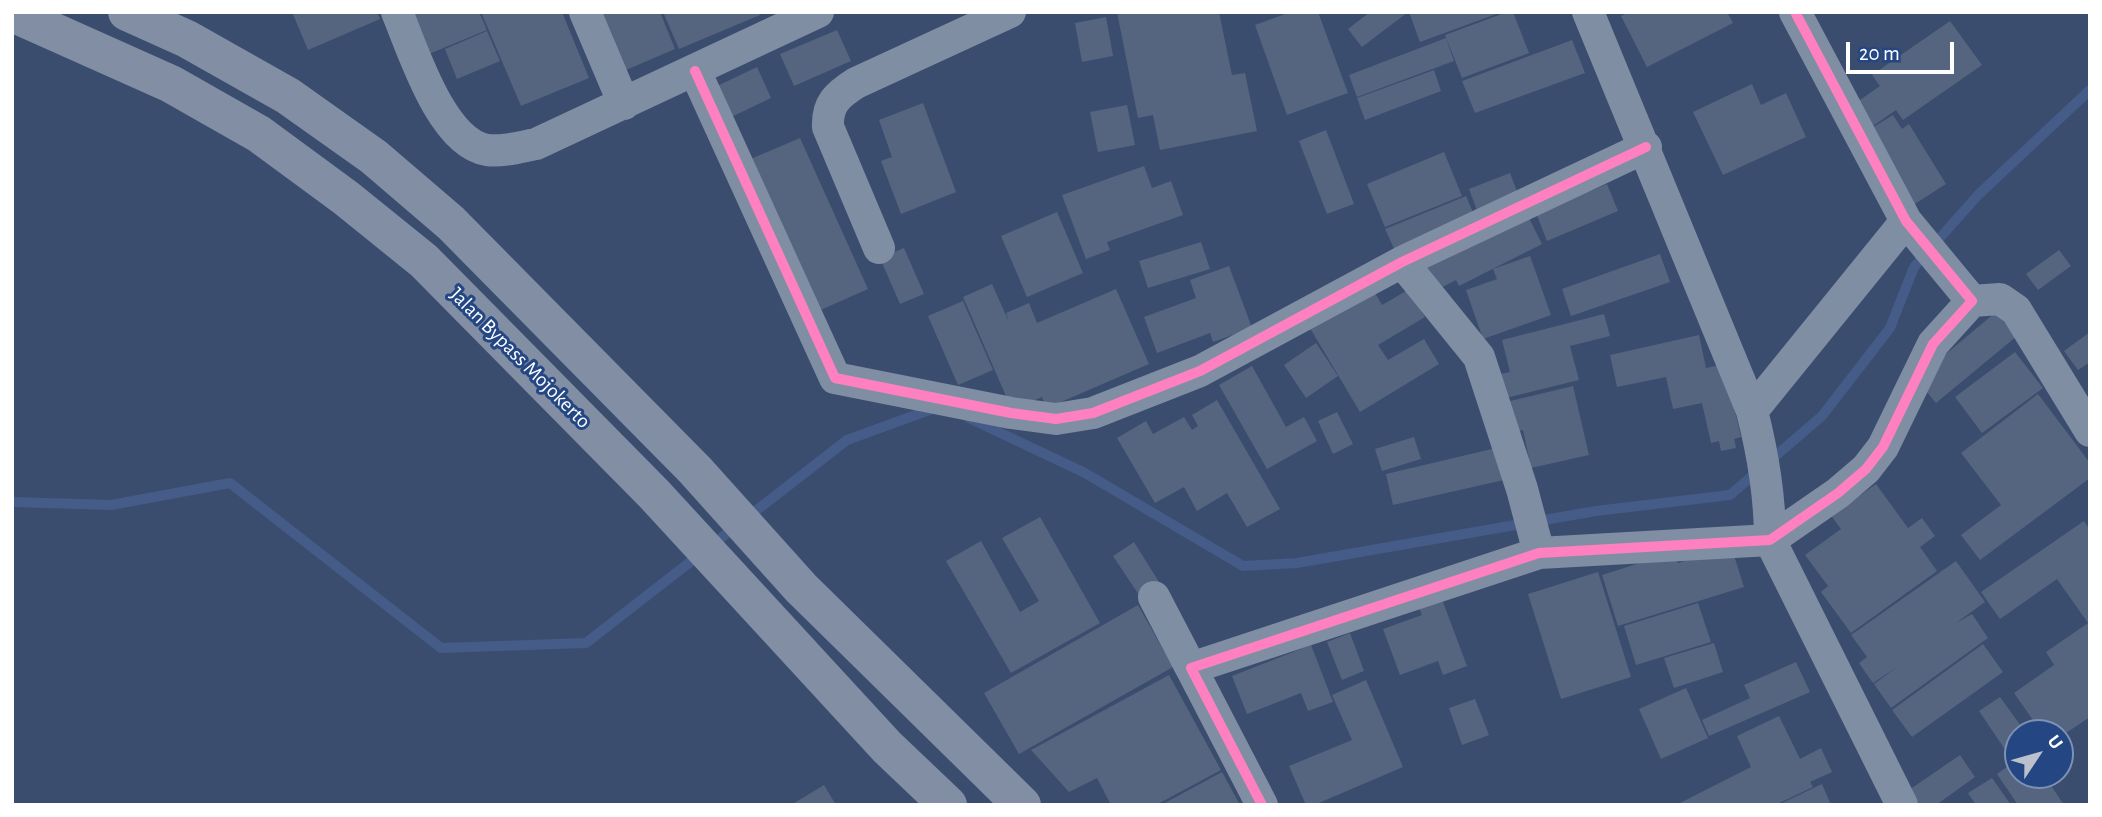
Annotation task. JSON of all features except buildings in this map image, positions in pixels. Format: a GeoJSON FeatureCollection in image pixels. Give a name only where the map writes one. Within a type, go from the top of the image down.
{"type":"FeatureCollection","features":[{"type":"Feature","properties":{"kind":"highway"},"geometry":{"type":"LineString","coordinates":[[127,12],[187,39],[288,96],[374,157],[451,223],[695,470],[801,587],[1022,805]]}},
{"type":"Feature","properties":{"kind":"highway","name":"Jalan Bypass Mojokerto"},"geometry":{"type":"LineString","coordinates":[[12,13],[171,84],[259,134],[425,261],[654,494],[887,747],[948,805]]}},
{"type":"Feature","properties":{"kind":"street"},"geometry":{"type":"LineString","coordinates":[[397,12],[444,117],[463,138],[485,150],[536,144],[695,71],[782,20],[818,12]]}},
{"type":"Feature","properties":{"kind":"street"},"geometry":{"type":"LineString","coordinates":[[585,12],[624,104]]}},
{"type":"Feature","properties":{"kind":"street"},"geometry":{"type":"LineString","coordinates":[[879,248],[828,127],[827,112],[834,99],[856,83],[1010,12]]}},
{"type":"Feature","properties":{"kind":"street"},"geometry":{"type":"LineString","coordinates":[[1588,12],[1646,147],[1752,411],[1763,452],[1770,504],[1770,540],[1902,805]]}},
{"type":"Feature","properties":{"kind":"street"},"geometry":{"type":"LineString","coordinates":[[1796,12],[1912,227],[1964,292],[2000,299],[2016,310],[2090,431]]}},
{"type":"Feature","properties":{"kind":"street"},"geometry":{"type":"LineString","coordinates":[[695,71],[835,378],[1056,419],[1093,414],[1200,371],[1402,262],[1646,147]]}},
{"type":"Feature","properties":{"kind":"street"},"geometry":{"type":"LineString","coordinates":[[1752,411],[1912,227]]}},
{"type":"Feature","properties":{"kind":"street"},"geometry":{"type":"LineString","coordinates":[[1402,262],[1479,357],[1522,489],[1537,546]]}},
{"type":"Feature","properties":{"kind":"street"},"geometry":{"type":"LineString","coordinates":[[1191,668],[1537,546],[1770,540],[1838,493],[1866,469],[1883,447],[1933,344],[1964,292]]}},
{"type":"Feature","properties":{"kind":"street"},"geometry":{"type":"LineString","coordinates":[[1154,597],[1262,805]]}},
{"type":"Feature","properties":{"kind":"waterway"},"geometry":{"type":"LineString","coordinates":[[969,418],[1085,473],[1243,566],[1297,563],[1596,511],[1730,495],[1822,416],[1890,328],[1914,267],[1978,195],[2090,90]]}},
{"type":"Feature","properties":{"kind":"waterway"},"geometry":{"type":"LineString","coordinates":[[12,502],[111,505],[230,483],[441,648],[586,643],[847,440],[935,408]]}},
{"type":"Feature","properties":{"kind":"cycle path"},"geometry":{"type":"LineString","coordinates":[[1262,805],[1191,668],[1539,553],[1770,540],[1838,493],[1866,469],[1883,447],[1933,344],[1972,301],[1906,221],[1795,12]]}},
{"type":"Feature","properties":{"kind":"cycle path"},"geometry":{"type":"LineString","coordinates":[[695,71],[835,378],[1011,413],[1056,419],[1093,413],[1200,371],[1402,262],[1646,147]]}}]}
